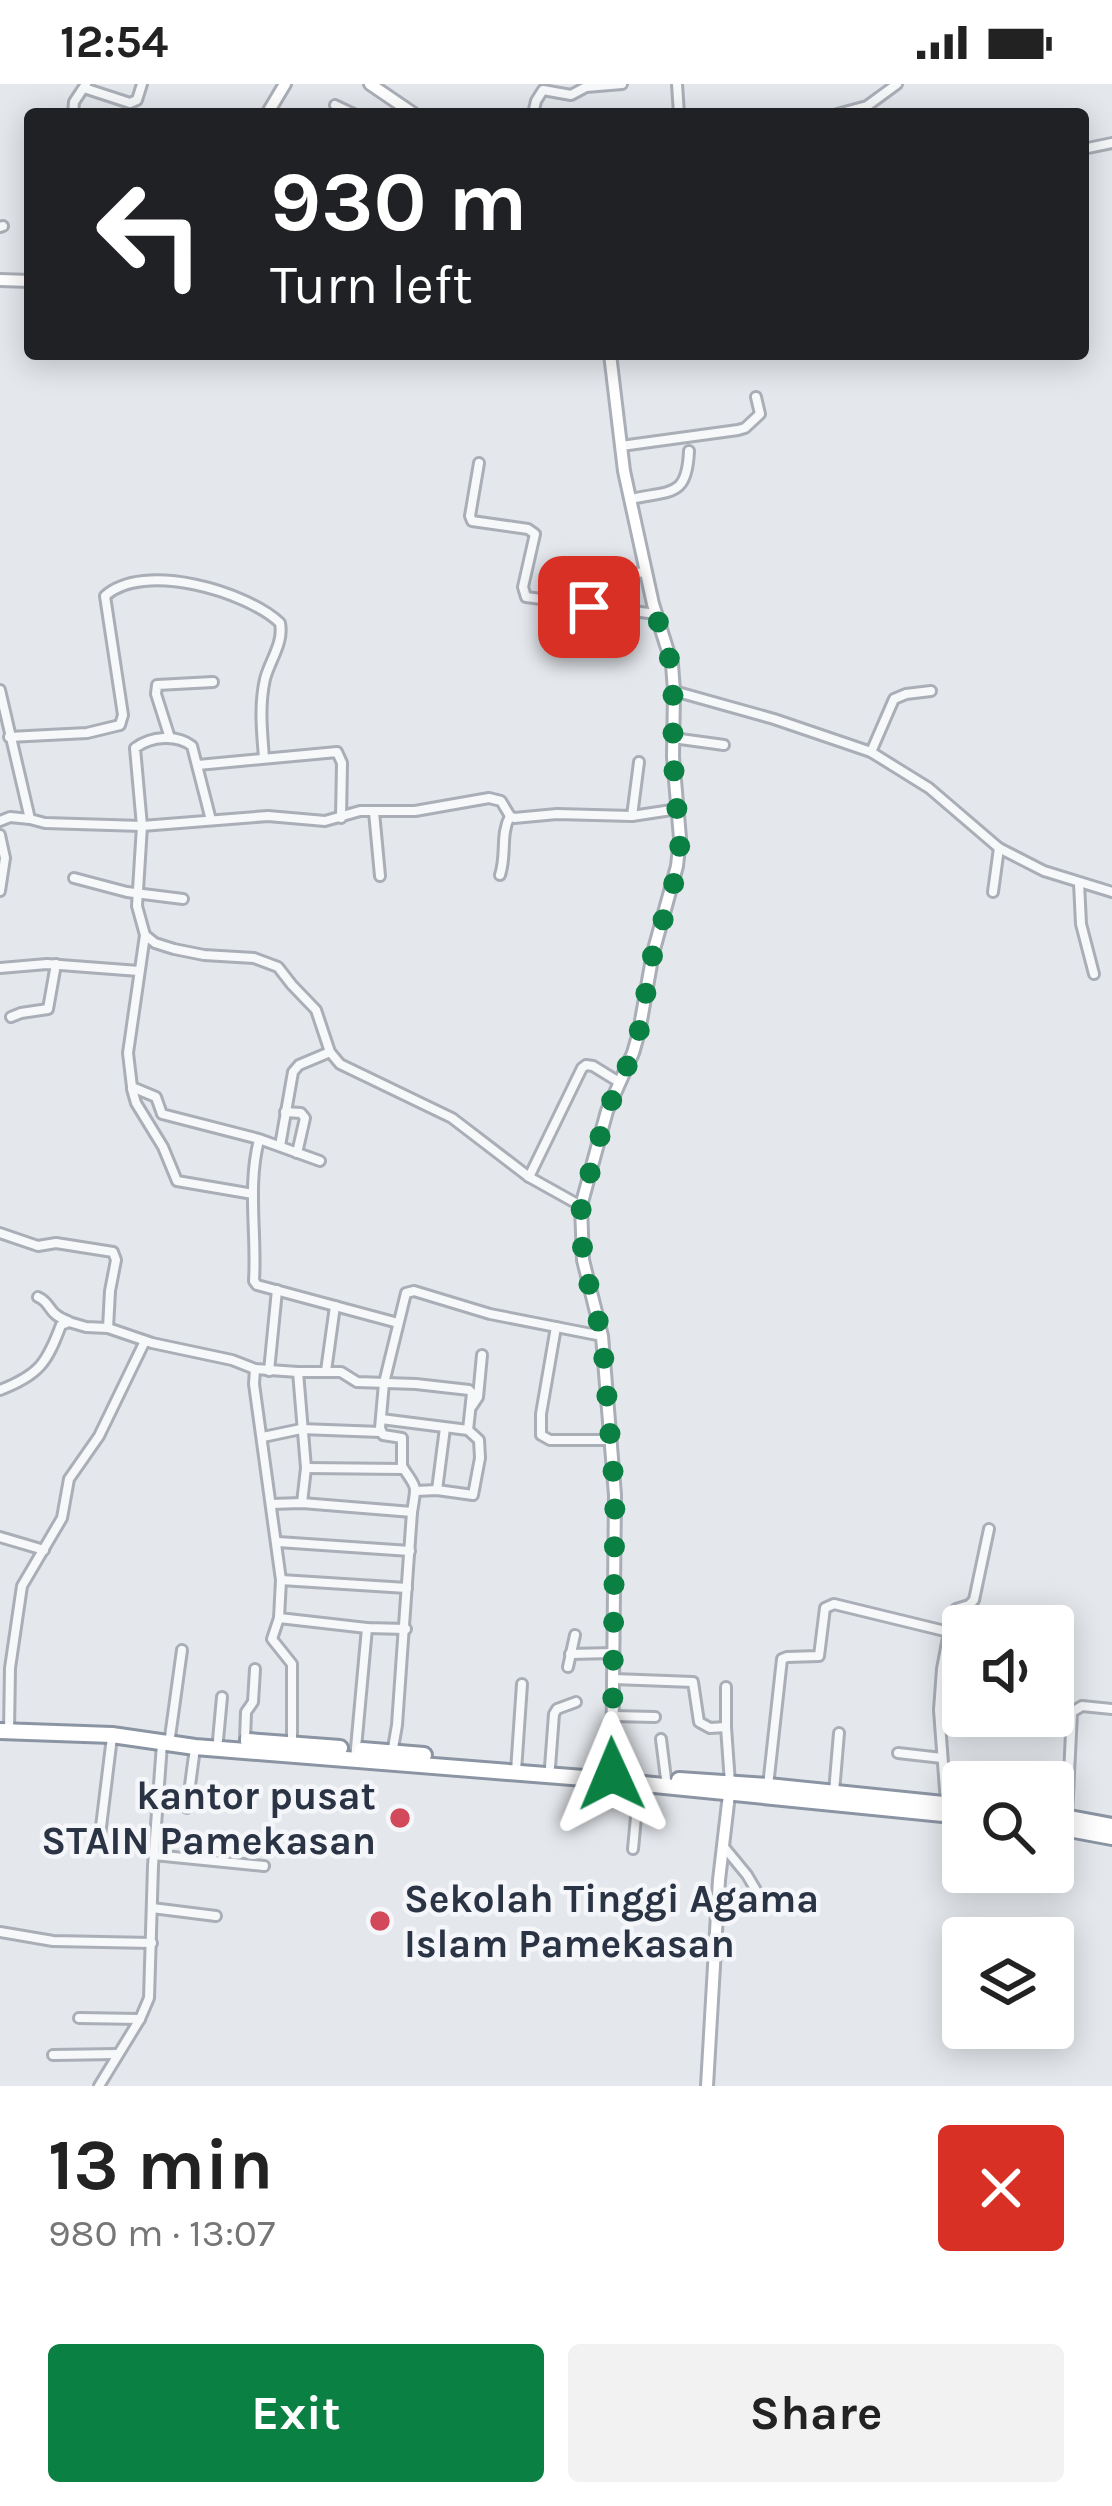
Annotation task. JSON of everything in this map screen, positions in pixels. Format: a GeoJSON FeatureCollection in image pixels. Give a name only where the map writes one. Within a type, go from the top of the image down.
{"type":"FeatureCollection","features":[{"type":"Feature","properties":{"kind":"highway"},"geometry":{"type":"LineString","coordinates":[[4,1731],[292,1744],[355,1754]]}},
{"type":"Feature","properties":{"kind":"highway"},"geometry":{"type":"LineString","coordinates":[[165,1739],[195,1747],[355,1754],[666,1779],[942,1813]]}},
{"type":"Feature","properties":{"kind":"highway"},"geometry":{"type":"LineString","coordinates":[[516,1768],[550,1767],[640,1785],[768,1786],[942,1805]]}},
{"type":"Feature","properties":{"kind":"highway"},"geometry":{"type":"LineString","coordinates":[[1074,1821],[1112,1826]]}},
{"type":"Feature","properties":{"kind":"highway"},"geometry":{"type":"LineString","coordinates":[[1074,1825],[1112,1838]]}},
{"type":"Feature","properties":{"kind":"street"},"geometry":{"type":"LineString","coordinates":[[86,86],[130,103],[137,100],[142,84]]}},
{"type":"Feature","properties":{"kind":"street"},"geometry":{"type":"LineString","coordinates":[[370,84],[405,108]]}},
{"type":"Feature","properties":{"kind":"street"},"geometry":{"type":"LineString","coordinates":[[534,108],[543,90],[572,95],[586,87],[622,84]]}},
{"type":"Feature","properties":{"kind":"street"},"geometry":{"type":"LineString","coordinates":[[860,108],[897,84]]}},
{"type":"Feature","properties":{"kind":"street"},"geometry":{"type":"LineString","coordinates":[[335,105],[341,108]]}},
{"type":"Feature","properties":{"kind":"street"},"geometry":{"type":"LineString","coordinates":[[611,360],[620,446],[656,614],[672,664],[680,850],[656,938],[639,1032],[607,1111],[581,1206],[583,1261],[602,1336],[615,1495],[612,1778]]}},
{"type":"Feature","properties":{"kind":"street"},"geometry":{"type":"LineString","coordinates":[[620,446],[743,429],[761,413],[756,397]]}},
{"type":"Feature","properties":{"kind":"street"},"geometry":{"type":"LineString","coordinates":[[631,499],[682,484],[687,478],[689,451]]}},
{"type":"Feature","properties":{"kind":"street"},"geometry":{"type":"LineString","coordinates":[[478,463],[472,521],[535,534],[526,597],[656,614]]}},
{"type":"Feature","properties":{"kind":"street"},"geometry":{"type":"LineString","coordinates":[[610,576],[646,572]]}},
{"type":"Feature","properties":{"kind":"street"},"geometry":{"type":"LineString","coordinates":[[9,737],[87,733],[120,725],[123,715],[105,596],[116,587],[166,579],[232,597],[280,623],[282,634],[266,679],[260,716],[264,758]]}},
{"type":"Feature","properties":{"kind":"street"},"geometry":{"type":"LineString","coordinates":[[170,738],[157,686],[213,682]]}},
{"type":"Feature","properties":{"kind":"street"},"geometry":{"type":"LineString","coordinates":[[0,690],[30,819]]}},
{"type":"Feature","properties":{"kind":"street"},"geometry":{"type":"LineString","coordinates":[[674,691],[871,752],[929,788],[999,848],[1044,872],[1112,892]]}},
{"type":"Feature","properties":{"kind":"street"},"geometry":{"type":"LineString","coordinates":[[871,752],[894,699],[931,691]]}},
{"type":"Feature","properties":{"kind":"street"},"geometry":{"type":"LineString","coordinates":[[211,820],[192,746],[170,738],[136,748],[142,826],[137,893],[145,935],[128,1053],[136,1103],[177,1181],[253,1194]]}},
{"type":"Feature","properties":{"kind":"street"},"geometry":{"type":"LineString","coordinates":[[674,738],[724,745]]}},
{"type":"Feature","properties":{"kind":"street"},"geometry":{"type":"LineString","coordinates":[[198,765],[339,753],[341,818]]}},
{"type":"Feature","properties":{"kind":"street"},"geometry":{"type":"LineString","coordinates":[[632,816],[639,762]]}},
{"type":"Feature","properties":{"kind":"street"},"geometry":{"type":"LineString","coordinates":[[0,821],[10,817],[66,825],[142,826],[261,816],[325,821],[360,811],[416,811],[489,798],[500,800],[510,816]]}},
{"type":"Feature","properties":{"kind":"street"},"geometry":{"type":"LineString","coordinates":[[510,816],[632,816],[678,809]]}},
{"type":"Feature","properties":{"kind":"street"},"geometry":{"type":"LineString","coordinates":[[374,812],[380,876]]}},
{"type":"Feature","properties":{"kind":"street"},"geometry":{"type":"LineString","coordinates":[[500,875],[504,827],[510,816]]}},
{"type":"Feature","properties":{"kind":"street"},"geometry":{"type":"LineString","coordinates":[[0,836],[5,858],[0,891]]}},
{"type":"Feature","properties":{"kind":"street"},"geometry":{"type":"LineString","coordinates":[[993,892],[999,848]]}},
{"type":"Feature","properties":{"kind":"street"},"geometry":{"type":"LineString","coordinates":[[74,878],[104,888],[183,899]]}},
{"type":"Feature","properties":{"kind":"street"},"geometry":{"type":"LineString","coordinates":[[1078,884],[1081,924],[1094,974]]}},
{"type":"Feature","properties":{"kind":"street"},"geometry":{"type":"LineString","coordinates":[[145,935],[155,943],[184,951],[254,958],[278,967],[316,1010],[330,1052],[340,1064],[462,1124],[529,1178],[581,1206]]}},
{"type":"Feature","properties":{"kind":"street"},"geometry":{"type":"LineString","coordinates":[[0,968],[56,964],[139,971]]}},
{"type":"Feature","properties":{"kind":"street"},"geometry":{"type":"LineString","coordinates":[[11,1017],[49,1010],[56,964]]}},
{"type":"Feature","properties":{"kind":"street"},"geometry":{"type":"LineString","coordinates":[[280,1146],[295,1068],[330,1052]]}},
{"type":"Feature","properties":{"kind":"street"},"geometry":{"type":"LineString","coordinates":[[529,1178],[582,1068],[592,1066],[619,1082]]}},
{"type":"Feature","properties":{"kind":"street"},"geometry":{"type":"LineString","coordinates":[[132,1087],[156,1097],[162,1114],[259,1139],[320,1161]]}},
{"type":"Feature","properties":{"kind":"street"},"geometry":{"type":"LineString","coordinates":[[285,1112],[304,1115],[297,1153]]}},
{"type":"Feature","properties":{"kind":"street"},"geometry":{"type":"LineString","coordinates":[[259,1139],[253,1194],[257,1285],[398,1323]]}},
{"type":"Feature","properties":{"kind":"street"},"geometry":{"type":"LineString","coordinates":[[0,1233],[38,1246],[56,1243],[113,1252],[108,1328]]}},
{"type":"Feature","properties":{"kind":"street"},"geometry":{"type":"LineString","coordinates":[[269,1371],[277,1290]]}},
{"type":"Feature","properties":{"kind":"street"},"geometry":{"type":"LineString","coordinates":[[381,1432],[384,1383],[405,1294],[410,1291],[490,1315],[602,1336]]}},
{"type":"Feature","properties":{"kind":"street"},"geometry":{"type":"LineString","coordinates":[[38,1297],[53,1314],[69,1322],[108,1328],[255,1369],[341,1372],[354,1382],[469,1390],[468,1430]]}},
{"type":"Feature","properties":{"kind":"street"},"geometry":{"type":"LineString","coordinates":[[326,1372],[335,1306]]}},
{"type":"Feature","properties":{"kind":"street"},"geometry":{"type":"LineString","coordinates":[[0,1390],[35,1373],[50,1357],[62,1325],[69,1322]]}},
{"type":"Feature","properties":{"kind":"street"},"geometry":{"type":"LineString","coordinates":[[556,1327],[541,1414],[542,1436],[611,1440]]}},
{"type":"Feature","properties":{"kind":"street"},"geometry":{"type":"LineString","coordinates":[[4,1731],[22,1586],[65,1512],[69,1479],[99,1436],[145,1340]]}},
{"type":"Feature","properties":{"kind":"street"},"geometry":{"type":"LineString","coordinates":[[471,1408],[478,1397],[482,1355]]}},
{"type":"Feature","properties":{"kind":"street"},"geometry":{"type":"LineString","coordinates":[[255,1369],[281,1580],[279,1618],[272,1639],[292,1664],[292,1744]]}},
{"type":"Feature","properties":{"kind":"street"},"geometry":{"type":"LineString","coordinates":[[298,1372],[306,1468],[302,1503]]}},
{"type":"Feature","properties":{"kind":"street"},"geometry":{"type":"LineString","coordinates":[[381,1419],[468,1430],[480,1443],[474,1494],[416,1491]]}},
{"type":"Feature","properties":{"kind":"street"},"geometry":{"type":"LineString","coordinates":[[437,1490],[445,1428]]}},
{"type":"Feature","properties":{"kind":"street"},"geometry":{"type":"LineString","coordinates":[[263,1437],[301,1430],[381,1432],[402,1438],[403,1469]]}},
{"type":"Feature","properties":{"kind":"street"},"geometry":{"type":"LineString","coordinates":[[306,1468],[403,1469],[412,1477],[416,1491],[406,1629],[391,1757]]}},
{"type":"Feature","properties":{"kind":"street"},"geometry":{"type":"LineString","coordinates":[[271,1504],[412,1512]]}},
{"type":"Feature","properties":{"kind":"street"},"geometry":{"type":"LineString","coordinates":[[968,1605],[974,1600],[989,1529]]}},
{"type":"Feature","properties":{"kind":"street"},"geometry":{"type":"LineString","coordinates":[[0,1537],[44,1550]]}},
{"type":"Feature","properties":{"kind":"street"},"geometry":{"type":"LineString","coordinates":[[278,1542],[410,1551]]}},
{"type":"Feature","properties":{"kind":"street"},"geometry":{"type":"LineString","coordinates":[[281,1580],[407,1588]]}},
{"type":"Feature","properties":{"kind":"street"},"geometry":{"type":"LineString","coordinates":[[768,1786],[782,1660],[818,1657],[827,1605],[942,1630]]}},
{"type":"Feature","properties":{"kind":"street"},"geometry":{"type":"LineString","coordinates":[[279,1618],[406,1629]]}},
{"type":"Feature","properties":{"kind":"street"},"geometry":{"type":"LineString","coordinates":[[355,1754],[367,1628]]}},
{"type":"Feature","properties":{"kind":"street"},"geometry":{"type":"LineString","coordinates":[[568,1666],[574,1635]]}},
{"type":"Feature","properties":{"kind":"street"},"geometry":{"type":"LineString","coordinates":[[100,2086],[149,1997],[154,1856],[165,1739],[182,1651]]}},
{"type":"Feature","properties":{"kind":"street"},"geometry":{"type":"LineString","coordinates":[[570,1654],[613,1653]]}},
{"type":"Feature","properties":{"kind":"street"},"geometry":{"type":"LineString","coordinates":[[245,1741],[255,1669]]}},
{"type":"Feature","properties":{"kind":"street"},"geometry":{"type":"LineString","coordinates":[[942,1676],[943,1761]]}},
{"type":"Feature","properties":{"kind":"street"},"geometry":{"type":"LineString","coordinates":[[612,1679],[693,1682],[700,1724],[727,1727]]}},
{"type":"Feature","properties":{"kind":"street"},"geometry":{"type":"LineString","coordinates":[[516,1768],[522,1684]]}},
{"type":"Feature","properties":{"kind":"street"},"geometry":{"type":"LineString","coordinates":[[707,2086],[730,1788],[726,1687]]}},
{"type":"Feature","properties":{"kind":"street"},"geometry":{"type":"LineString","coordinates":[[218,1740],[222,1697]]}},
{"type":"Feature","properties":{"kind":"street"},"geometry":{"type":"LineString","coordinates":[[550,1767],[554,1714],[576,1702]]}},
{"type":"Feature","properties":{"kind":"street"},"geometry":{"type":"LineString","coordinates":[[1074,1711],[1082,1706],[1112,1709]]}},
{"type":"Feature","properties":{"kind":"street"},"geometry":{"type":"LineString","coordinates":[[612,1715],[655,1718]]}},
{"type":"Feature","properties":{"kind":"street"},"geometry":{"type":"LineString","coordinates":[[834,1794],[839,1733]]}},
{"type":"Feature","properties":{"kind":"street"},"geometry":{"type":"LineString","coordinates":[[100,1834],[118,1736]]}},
{"type":"Feature","properties":{"kind":"street"},"geometry":{"type":"LineString","coordinates":[[661,1738],[666,1779]]}},
{"type":"Feature","properties":{"kind":"street"},"geometry":{"type":"LineString","coordinates":[[187,1808],[195,1747]]}},
{"type":"Feature","properties":{"kind":"street"},"geometry":{"type":"LineString","coordinates":[[898,1753],[942,1758]]}},
{"type":"Feature","properties":{"kind":"street"},"geometry":{"type":"LineString","coordinates":[[633,1849],[640,1785]]}},
{"type":"Feature","properties":{"kind":"street"},"geometry":{"type":"LineString","coordinates":[[723,1846],[767,1909]]}},
{"type":"Feature","properties":{"kind":"street"},"geometry":{"type":"LineString","coordinates":[[154,1856],[264,1866]]}},
{"type":"Feature","properties":{"kind":"street"},"geometry":{"type":"LineString","coordinates":[[152,1908],[216,1916]]}},
{"type":"Feature","properties":{"kind":"street"},"geometry":{"type":"LineString","coordinates":[[0,1932],[53,1942],[152,1943]]}},
{"type":"Feature","properties":{"kind":"street"},"geometry":{"type":"LineString","coordinates":[[80,2018],[140,2019]]}},
{"type":"Feature","properties":{"kind":"street"},"geometry":{"type":"LineString","coordinates":[[53,2055],[119,2054]]}},
{"type":"Feature","properties":{"kind":"place","name":"kantor pusat STAIN Pamekasan"},"geometry":{"type":"Point","coordinates":[400,1818]}},
{"type":"Feature","properties":{"kind":"place","name":"Sekolah Tinggi Agama Islam Pamekasan"},"geometry":{"type":"Point","coordinates":[380,1921]}},
{"type":"Feature","properties":{"kind":"route"},"geometry":{"type":"LineString","coordinates":[[589,607],[656,614],[673,670],[673,757],[680,838],[639,1032],[607,1111],[581,1206],[583,1261],[602,1336],[615,1495],[612,1774]]}}]}
